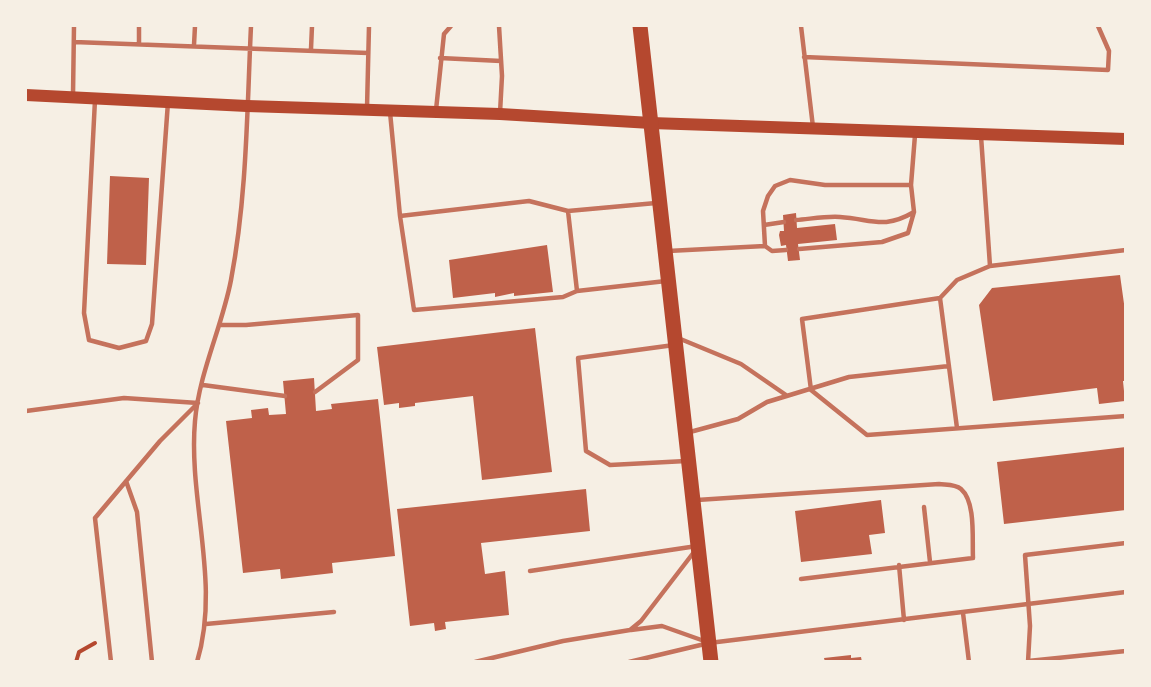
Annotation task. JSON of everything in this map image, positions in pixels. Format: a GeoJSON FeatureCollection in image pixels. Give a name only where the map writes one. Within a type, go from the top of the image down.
{"type":"FeatureCollection","features":[{"type":"Feature","properties":{"kind":"main road"},"geometry":{"type":"LineString","coordinates":[[640,26],[711,662]]}},
{"type":"Feature","properties":{"kind":"main road"},"geometry":{"type":"LineString","coordinates":[[26,95],[390,112],[500,114],[651,123],[1125,139]]}},
{"type":"Feature","properties":{"kind":"lane"},"geometry":{"type":"LineString","coordinates":[[73,97],[74,26]]}},
{"type":"Feature","properties":{"kind":"lane"},"geometry":{"type":"LineString","coordinates":[[139,26],[139,43]]}},
{"type":"Feature","properties":{"kind":"lane"},"geometry":{"type":"LineString","coordinates":[[194,45],[195,26]]}},
{"type":"Feature","properties":{"kind":"lane"},"geometry":{"type":"LineString","coordinates":[[197,662],[206,624],[195,448],[198,404],[221,325],[231,280],[243,196],[252,26]]}},
{"type":"Feature","properties":{"kind":"lane"},"geometry":{"type":"LineString","coordinates":[[311,49],[312,26]]}},
{"type":"Feature","properties":{"kind":"lane"},"geometry":{"type":"LineString","coordinates":[[366,111],[369,26]]}},
{"type":"Feature","properties":{"kind":"lane"},"geometry":{"type":"LineString","coordinates":[[436,112],[444,34],[451,26]]}},
{"type":"Feature","properties":{"kind":"lane"},"geometry":{"type":"LineString","coordinates":[[499,26],[500,114]]}},
{"type":"Feature","properties":{"kind":"lane"},"geometry":{"type":"LineString","coordinates":[[801,26],[813,128]]}},
{"type":"Feature","properties":{"kind":"lane"},"geometry":{"type":"LineString","coordinates":[[804,57],[1108,70],[1109,51],[1098,26]]}},
{"type":"Feature","properties":{"kind":"lane"},"geometry":{"type":"LineString","coordinates":[[74,42],[311,49],[368,53]]}},
{"type":"Feature","properties":{"kind":"lane"},"geometry":{"type":"LineString","coordinates":[[440,58],[501,61]]}},
{"type":"Feature","properties":{"kind":"lane"},"geometry":{"type":"LineString","coordinates":[[95,98],[84,313],[89,340],[119,348],[146,341],[152,324],[168,102]]}},
{"type":"Feature","properties":{"kind":"lane"},"geometry":{"type":"LineString","coordinates":[[390,112],[400,216],[414,310],[563,297],[577,291],[668,281]]}},
{"type":"Feature","properties":{"kind":"lane"},"geometry":{"type":"LineString","coordinates":[[799,249],[882,242],[908,233],[914,212],[911,185],[915,131]]}},
{"type":"Feature","properties":{"kind":"lane"},"geometry":{"type":"LineString","coordinates":[[981,133],[990,266]]}},
{"type":"Feature","properties":{"kind":"lane"},"geometry":{"type":"LineString","coordinates":[[765,246],[763,211],[768,196],[775,186],[790,180],[825,185],[911,185]]}},
{"type":"Feature","properties":{"kind":"lane"},"geometry":{"type":"LineString","coordinates":[[400,216],[529,201],[568,211],[660,203]]}},
{"type":"Feature","properties":{"kind":"lane"},"geometry":{"type":"LineString","coordinates":[[568,211],[577,291]]}},
{"type":"Feature","properties":{"kind":"lane"},"geometry":{"type":"LineString","coordinates":[[796,220],[840,217],[868,222],[897,222],[914,212]]}},
{"type":"Feature","properties":{"kind":"lane"},"geometry":{"type":"LineString","coordinates":[[764,225],[784,222]]}},
{"type":"Feature","properties":{"kind":"lane"},"geometry":{"type":"LineString","coordinates":[[665,252],[765,246],[772,251],[786,250]]}},
{"type":"Feature","properties":{"kind":"lane"},"geometry":{"type":"LineString","coordinates":[[1125,250],[990,266],[957,279],[940,298],[802,319],[811,390],[867,435],[1125,416]]}},
{"type":"Feature","properties":{"kind":"lane"},"geometry":{"type":"LineString","coordinates":[[940,298],[957,428]]}},
{"type":"Feature","properties":{"kind":"lane"},"geometry":{"type":"LineString","coordinates":[[221,325],[246,325],[358,315],[358,360],[315,392]]}},
{"type":"Feature","properties":{"kind":"lane"},"geometry":{"type":"LineString","coordinates":[[689,461],[610,465],[586,451],[578,358],[676,341],[741,364],[786,395]]}},
{"type":"Feature","properties":{"kind":"lane"},"geometry":{"type":"LineString","coordinates":[[686,433],[738,419],[767,402],[849,377],[949,366]]}},
{"type":"Feature","properties":{"kind":"lane"},"geometry":{"type":"LineString","coordinates":[[203,385],[285,396]]}},
{"type":"Feature","properties":{"kind":"lane"},"geometry":{"type":"LineString","coordinates":[[26,411],[123,398],[198,404]]}},
{"type":"Feature","properties":{"kind":"lane"},"geometry":{"type":"LineString","coordinates":[[111,662],[95,518],[160,441],[198,404]]}},
{"type":"Feature","properties":{"kind":"lane"},"geometry":{"type":"LineString","coordinates":[[126,481],[137,512],[152,662]]}},
{"type":"Feature","properties":{"kind":"lane"},"geometry":{"type":"LineString","coordinates":[[693,500],[954,485],[963,490],[969,505],[973,558],[899,565],[801,579]]}},
{"type":"Feature","properties":{"kind":"lane"},"geometry":{"type":"LineString","coordinates":[[924,507],[930,562]]}},
{"type":"Feature","properties":{"kind":"lane"},"geometry":{"type":"LineString","coordinates":[[1125,543],[1025,555],[1029,604],[1028,661],[1125,651]]}},
{"type":"Feature","properties":{"kind":"lane"},"geometry":{"type":"LineString","coordinates":[[530,571],[699,545]]}},
{"type":"Feature","properties":{"kind":"lane"},"geometry":{"type":"LineString","coordinates":[[630,630],[641,621],[699,545]]}},
{"type":"Feature","properties":{"kind":"lane"},"geometry":{"type":"LineString","coordinates":[[899,565],[904,620]]}},
{"type":"Feature","properties":{"kind":"lane"},"geometry":{"type":"LineString","coordinates":[[629,662],[710,642],[1125,592]]}},
{"type":"Feature","properties":{"kind":"lane"},"geometry":{"type":"LineString","coordinates":[[206,624],[334,612]]}},
{"type":"Feature","properties":{"kind":"lane"},"geometry":{"type":"LineString","coordinates":[[963,613],[969,662]]}},
{"type":"Feature","properties":{"kind":"lane"},"geometry":{"type":"LineString","coordinates":[[475,662],[563,641],[662,626],[710,642]]}},
{"type":"Feature","properties":{"kind":"path"},"geometry":{"type":"LineString","coordinates":[[76,662],[77,655],[82,651]]}},
{"type":"Feature","properties":{"kind":"building"},"geometry":{"type":"Polygon","coordinates":[[[110,176],[149,178],[146,265],[107,264],[110,176]]]}},
{"type":"Feature","properties":{"kind":"building"},"geometry":{"type":"Polygon","coordinates":[[[796,213],[797,228],[835,224],[837,240],[798,244],[800,260],[788,261],[786,245],[781,246],[779,235],[780,231],[784,231],[783,215],[796,213]]]}},
{"type":"Feature","properties":{"kind":"building"},"geometry":{"type":"Polygon","coordinates":[[[547,245],[553,292],[514,296],[514,293],[495,297],[495,293],[453,298],[449,260],[547,245]]]}},
{"type":"Feature","properties":{"kind":"building"},"geometry":{"type":"Polygon","coordinates":[[[1120,275],[1126,318],[1126,381],[1123,381],[1125,401],[1099,404],[1097,388],[993,401],[979,305],[992,288],[1120,275]]]}},
{"type":"Feature","properties":{"kind":"building"},"geometry":{"type":"Polygon","coordinates":[[[535,328],[552,472],[482,480],[473,396],[415,403],[415,406],[399,408],[399,403],[384,405],[377,347],[535,328]]]}},
{"type":"Feature","properties":{"kind":"building"},"geometry":{"type":"Polygon","coordinates":[[[314,378],[316,411],[332,409],[331,404],[378,399],[395,556],[332,563],[333,573],[281,579],[280,569],[243,573],[226,421],[252,418],[251,410],[268,408],[269,415],[286,414],[283,381],[314,378]]]}},
{"type":"Feature","properties":{"kind":"building"},"geometry":{"type":"Polygon","coordinates":[[[1126,447],[1126,510],[1004,524],[997,462],[1126,447]]]}},
{"type":"Feature","properties":{"kind":"building"},"geometry":{"type":"Polygon","coordinates":[[[586,489],[590,531],[481,543],[485,574],[505,571],[509,615],[445,622],[446,629],[435,631],[434,623],[410,626],[397,509],[586,489]]]}},
{"type":"Feature","properties":{"kind":"building"},"geometry":{"type":"Polygon","coordinates":[[[881,500],[885,533],[869,535],[872,554],[801,562],[795,511],[881,500]]]}},
{"type":"Feature","properties":{"kind":"building"},"geometry":{"type":"Polygon","coordinates":[[[851,655],[851,658],[861,657],[862,662],[825,662],[824,658],[851,655]]]}}]}
